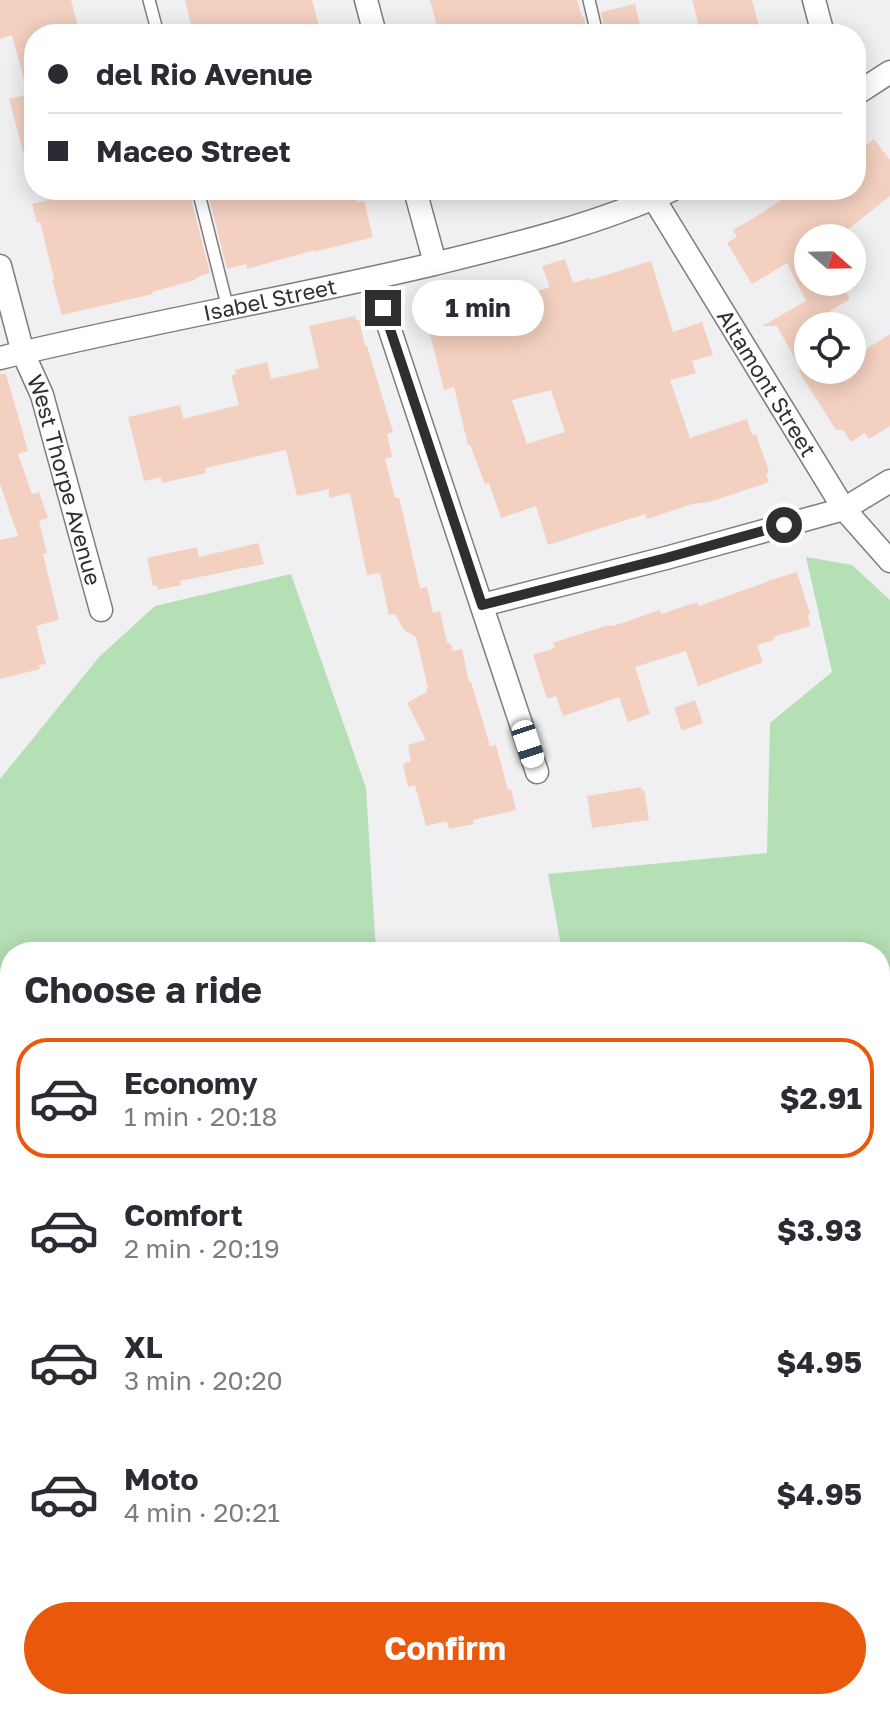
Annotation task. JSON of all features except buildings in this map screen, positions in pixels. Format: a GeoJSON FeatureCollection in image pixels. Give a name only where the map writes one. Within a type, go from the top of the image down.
{"type":"FeatureCollection","features":[{"type":"Feature","properties":{"kind":"street"},"geometry":{"type":"LineString","coordinates":[[366,0],[372,24]]}},
{"type":"Feature","properties":{"kind":"street"},"geometry":{"type":"LineString","coordinates":[[814,0],[820,24]]}},
{"type":"Feature","properties":{"kind":"street"},"geometry":{"type":"LineString","coordinates":[[866,89],[887,80]]}},
{"type":"Feature","properties":{"kind":"street"},"geometry":{"type":"LineString","coordinates":[[418,200],[435,263]]}},
{"type":"Feature","properties":{"kind":"street","name":"Isabel Street"},"geometry":{"type":"LineString","coordinates":[[0,358],[373,279],[503,247],[565,230],[641,200]]}},
{"type":"Feature","properties":{"kind":"street","name":"Altamont Street"},"geometry":{"type":"LineString","coordinates":[[653,200],[844,509],[890,561]]}},
{"type":"Feature","properties":{"kind":"street","name":"West Thorpe Avenue"},"geometry":{"type":"LineString","coordinates":[[0,266],[23,353],[42,395],[101,610]]}},
{"type":"Feature","properties":{"kind":"street"},"geometry":{"type":"LineString","coordinates":[[373,279],[537,772]]}},
{"type":"Feature","properties":{"kind":"street"},"geometry":{"type":"LineString","coordinates":[[482,605],[844,509],[890,481]]}},
{"type":"Feature","properties":{"kind":"lane"},"geometry":{"type":"LineString","coordinates":[[149,0],[155,24]]}},
{"type":"Feature","properties":{"kind":"lane"},"geometry":{"type":"LineString","coordinates":[[589,0],[595,24]]}},
{"type":"Feature","properties":{"kind":"lane"},"geometry":{"type":"LineString","coordinates":[[201,200],[228,309]]}},
{"type":"Feature","properties":{"kind":"green space"},"geometry":{"type":"Polygon","coordinates":[[[806,557],[852,565],[890,600],[890,942],[560,942],[548,874],[767,853],[770,723],[832,672],[806,557]]]}},
{"type":"Feature","properties":{"kind":"green space"},"geometry":{"type":"Polygon","coordinates":[[[291,574],[366,788],[375,942],[0,942],[0,779],[99,657],[155,606],[291,574]]]}},
{"type":"Feature","properties":{"kind":"route"},"geometry":{"type":"LineString","coordinates":[[383,308],[482,605],[784,525]]}}]}
